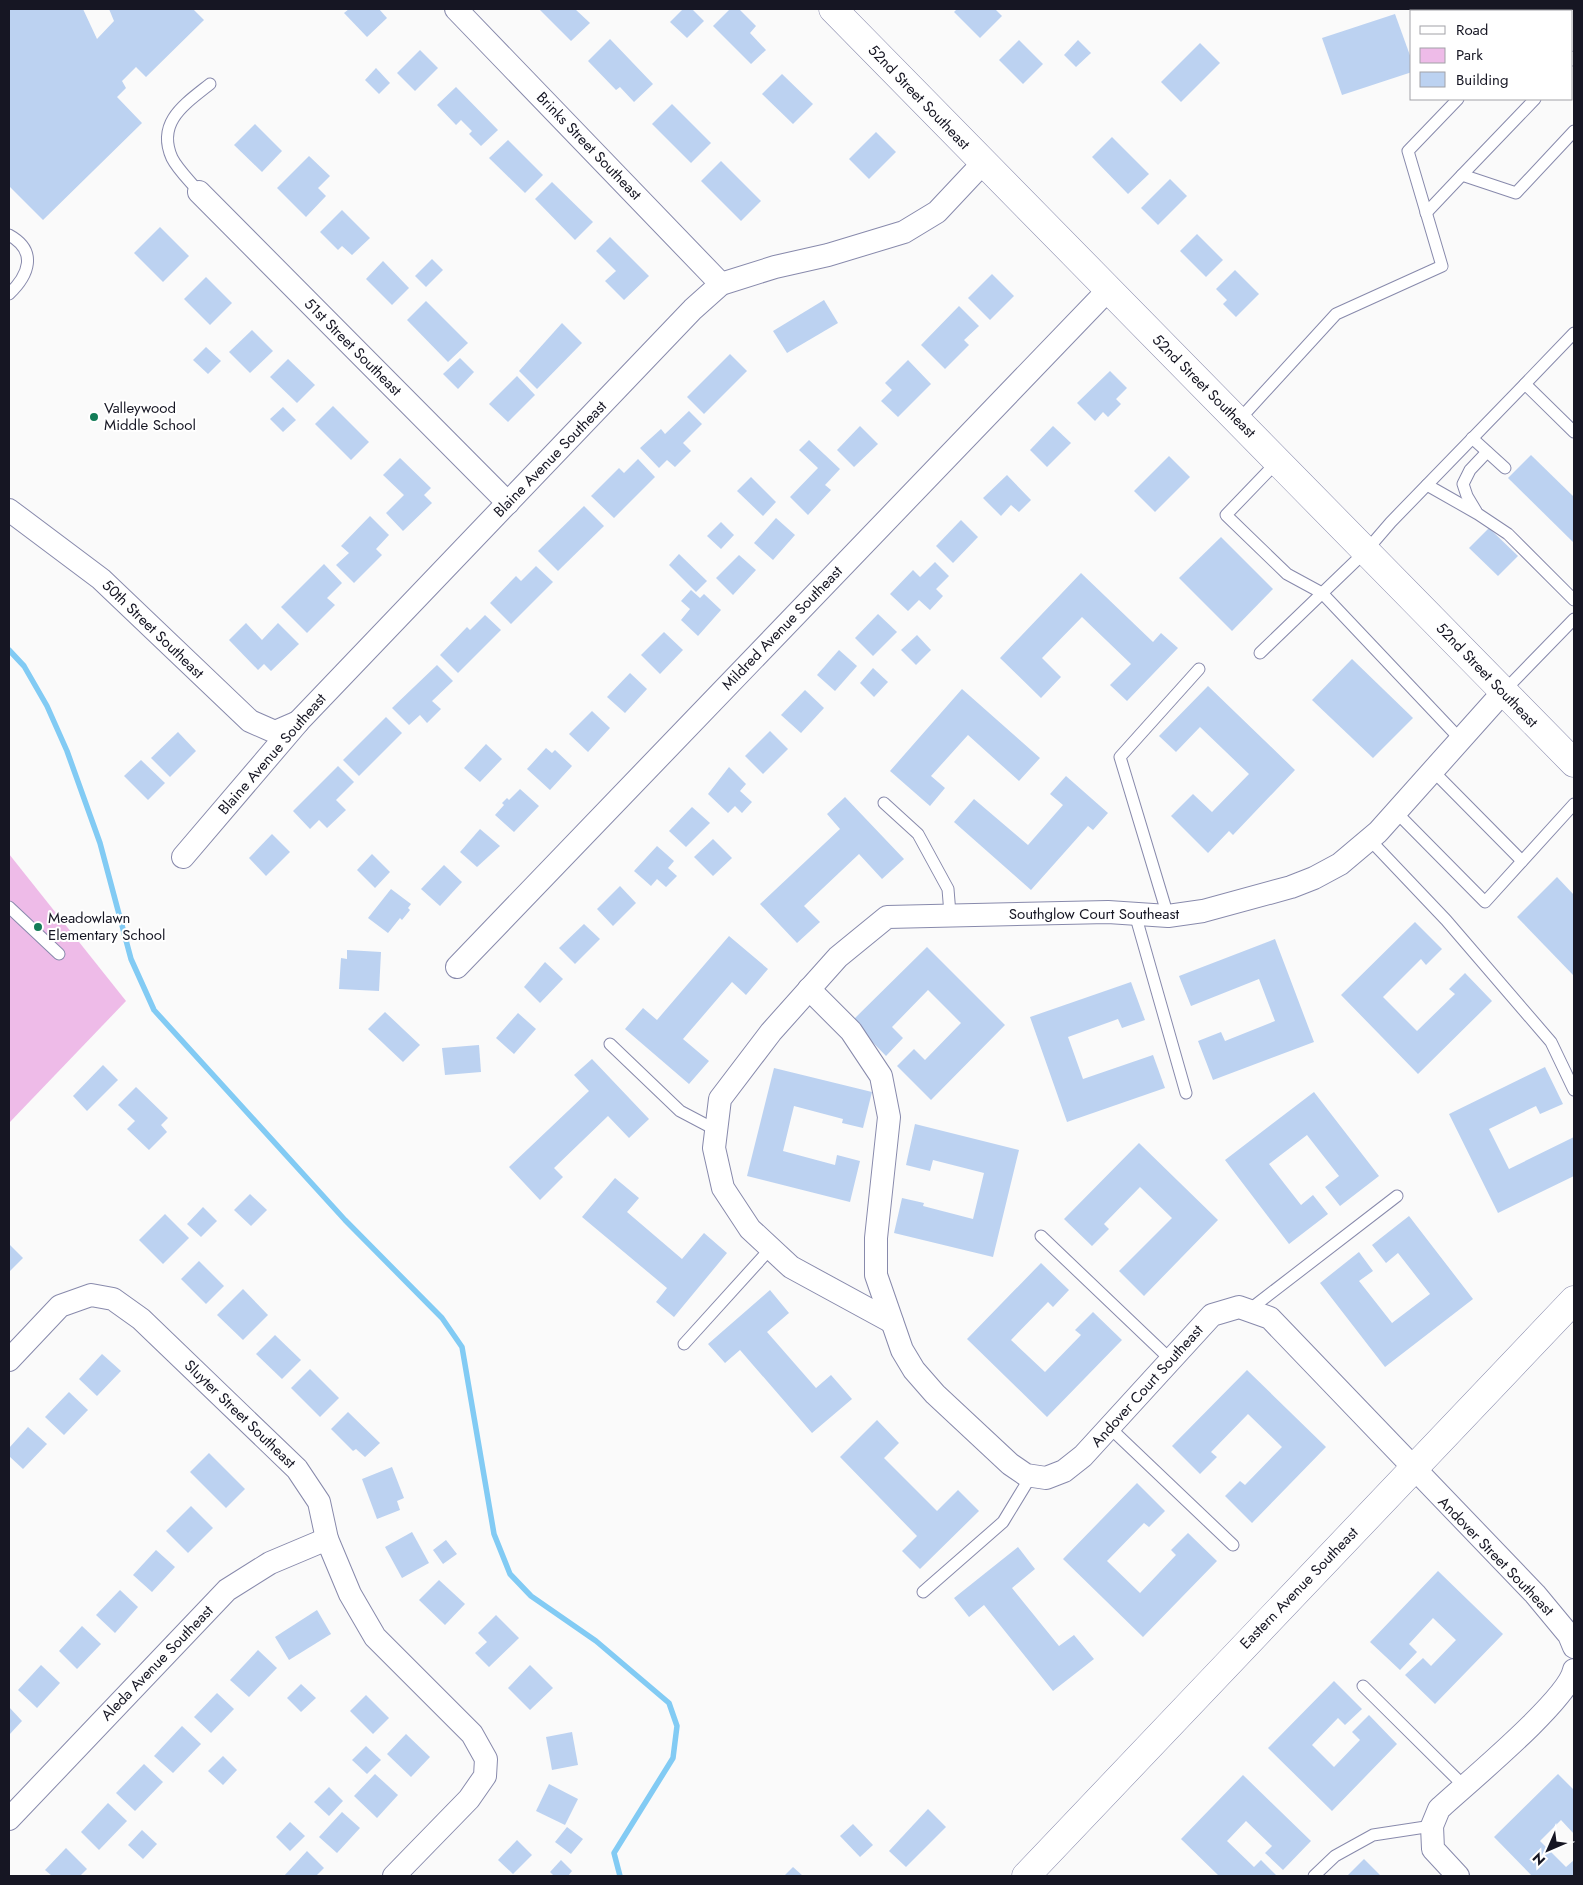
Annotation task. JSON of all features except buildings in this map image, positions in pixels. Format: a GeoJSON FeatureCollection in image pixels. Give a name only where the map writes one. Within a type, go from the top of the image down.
{"type":"FeatureCollection","features":[{"type":"Feature","properties":{"kind":"main road","name":"52nd Street Southeast"},"geometry":{"type":"LineString","coordinates":[[832,9],[1574,764]]}},
{"type":"Feature","properties":{"kind":"main road","name":"Eastern Avenue Southeast"},"geometry":{"type":"LineString","coordinates":[[1026,1876],[1574,1300]]}},
{"type":"Feature","properties":{"kind":"street","name":"Brinks Street Southeast"},"geometry":{"type":"LineString","coordinates":[[456,9],[722,284]]}},
{"type":"Feature","properties":{"kind":"street","name":"Blaine Avenue Southeast"},"geometry":{"type":"LineString","coordinates":[[183,857],[299,721],[694,309],[722,284],[775,267],[828,255],[904,232],[937,212],[983,163]]}},
{"type":"Feature","properties":{"kind":"street","name":"51st Street Southeast"},"geometry":{"type":"LineString","coordinates":[[199,192],[508,503]]}},
{"type":"Feature","properties":{"kind":"street","name":"Mildred Avenue Southeast"},"geometry":{"type":"LineString","coordinates":[[457,968],[1108,289]]}},
{"type":"Feature","properties":{"kind":"street","name":"50th Street Southeast"},"geometry":{"type":"LineString","coordinates":[[9,510],[101,580],[250,721],[274,732],[299,721]]}},
{"type":"Feature","properties":{"kind":"street","name":"Southglow Court Southeast"},"geometry":{"type":"LineString","coordinates":[[892,1322],[791,1267],[750,1229],[723,1188],[714,1148],[720,1099],[771,1032],[838,957],[887,917],[950,914],[1108,912],[1168,916],[1203,911],[1291,887],[1314,878],[1340,864],[1370,840],[1504,691]]}},
{"type":"Feature","properties":{"kind":"street"},"geometry":{"type":"LineString","coordinates":[[809,989],[851,1031],[881,1076],[889,1117],[876,1238],[876,1275],[902,1350],[914,1370],[934,1394],[1010,1464],[1026,1475],[1031,1476]]}},
{"type":"Feature","properties":{"kind":"street","name":"Sluyter Street Southeast"},"geometry":{"type":"LineString","coordinates":[[9,1360],[60,1306],[91,1296],[113,1299],[141,1319],[297,1469],[319,1502],[327,1539],[350,1594],[375,1637],[472,1734],[486,1759],[485,1776],[469,1799],[394,1876]]}},
{"type":"Feature","properties":{"kind":"street","name":"Andover Court Southeast"},"geometry":{"type":"LineString","coordinates":[[1031,1476],[1046,1478],[1064,1471],[1083,1456],[1212,1315],[1238,1307],[1270,1318],[1413,1469]]}},
{"type":"Feature","properties":{"kind":"street","name":"Andover Street Southeast"},"geometry":{"type":"LineString","coordinates":[[1413,1469],[1535,1594],[1569,1635],[1574,1647]]}},
{"type":"Feature","properties":{"kind":"street","name":"Aleda Avenue Southeast"},"geometry":{"type":"LineString","coordinates":[[9,1819],[227,1590],[270,1563],[327,1539]]}},
{"type":"Feature","properties":{"kind":"street"},"geometry":{"type":"LineString","coordinates":[[1458,1876],[1433,1849],[1432,1826],[1439,1809],[1553,1704],[1573,1678],[1574,1670]]}},
{"type":"Feature","properties":{"kind":"lane"},"geometry":{"type":"LineString","coordinates":[[199,192],[173,160],[168,145],[167,131],[176,114],[210,84]]}},
{"type":"Feature","properties":{"kind":"lane"},"geometry":{"type":"LineString","coordinates":[[1238,421],[1336,314],[1442,266],[1408,151],[1457,100]]}},
{"type":"Feature","properties":{"kind":"lane"},"geometry":{"type":"LineString","coordinates":[[1426,213],[1534,100]]}},
{"type":"Feature","properties":{"kind":"lane"},"geometry":{"type":"LineString","coordinates":[[1462,175],[1516,193],[1574,131]]}},
{"type":"Feature","properties":{"kind":"lane"},"geometry":{"type":"LineString","coordinates":[[9,235],[18,240],[26,252],[27,265],[25,276],[9,294]]}},
{"type":"Feature","properties":{"kind":"lane"},"geometry":{"type":"LineString","coordinates":[[1260,653],[1366,551],[1574,333]]}},
{"type":"Feature","properties":{"kind":"lane"},"geometry":{"type":"LineString","coordinates":[[1525,384],[1574,432]]}},
{"type":"Feature","properties":{"kind":"lane"},"geometry":{"type":"LineString","coordinates":[[1472,438],[1505,468]]}},
{"type":"Feature","properties":{"kind":"lane"},"geometry":{"type":"LineString","coordinates":[[1477,513],[1466,496],[1463,484],[1470,470],[1488,452]]}},
{"type":"Feature","properties":{"kind":"lane"},"geometry":{"type":"LineString","coordinates":[[1278,461],[1226,515],[1286,574],[1322,592],[1460,740]]}},
{"type":"Feature","properties":{"kind":"lane"},"geometry":{"type":"LineString","coordinates":[[1427,485],[1477,513],[1508,534],[1574,600]]}},
{"type":"Feature","properties":{"kind":"lane"},"geometry":{"type":"LineString","coordinates":[[1504,691],[1574,620]]}},
{"type":"Feature","properties":{"kind":"lane"},"geometry":{"type":"LineString","coordinates":[[1168,916],[1120,757],[1198,669]]}},
{"type":"Feature","properties":{"kind":"lane"},"geometry":{"type":"LineString","coordinates":[[1433,771],[1522,861]]}},
{"type":"Feature","properties":{"kind":"lane"},"geometry":{"type":"LineString","coordinates":[[884,802],[918,834],[948,889],[950,914]]}},
{"type":"Feature","properties":{"kind":"lane"},"geometry":{"type":"LineString","coordinates":[[1396,812],[1485,902],[1574,804]]}},
{"type":"Feature","properties":{"kind":"lane"},"geometry":{"type":"LineString","coordinates":[[1370,840],[1446,920],[1551,1042],[1574,1090]]}},
{"type":"Feature","properties":{"kind":"lane"},"geometry":{"type":"LineString","coordinates":[[9,907],[59,954]]}},
{"type":"Feature","properties":{"kind":"lane"},"geometry":{"type":"LineString","coordinates":[[1135,914],[1186,1093]]}},
{"type":"Feature","properties":{"kind":"lane"},"geometry":{"type":"LineString","coordinates":[[610,1044],[680,1111],[716,1130]]}},
{"type":"Feature","properties":{"kind":"lane"},"geometry":{"type":"LineString","coordinates":[[1249,1310],[1398,1196]]}},
{"type":"Feature","properties":{"kind":"lane"},"geometry":{"type":"LineString","coordinates":[[1040,1236],[1171,1360]]}},
{"type":"Feature","properties":{"kind":"lane"},"geometry":{"type":"LineString","coordinates":[[684,1344],[771,1248]]}},
{"type":"Feature","properties":{"kind":"lane"},"geometry":{"type":"LineString","coordinates":[[1109,1428],[1233,1545]]}},
{"type":"Feature","properties":{"kind":"lane"},"geometry":{"type":"LineString","coordinates":[[923,1592],[1003,1522],[1031,1476]]}},
{"type":"Feature","properties":{"kind":"lane"},"geometry":{"type":"LineString","coordinates":[[1363,1686],[1464,1786]]}},
{"type":"Feature","properties":{"kind":"lane"},"geometry":{"type":"LineString","coordinates":[[1314,1876],[1335,1856],[1373,1835],[1432,1826]]}},
{"type":"Feature","properties":{"kind":"green space","name":"Meadowlawn Elementary School"},"geometry":{"type":"Polygon","coordinates":[[[9,854],[126,1001],[9,1123],[9,854]]]}},
{"type":"Feature","properties":{"kind":"waterway"},"geometry":{"type":"LineString","coordinates":[[9,650],[24,666],[47,706],[67,751],[100,843],[131,959],[154,1010],[345,1220],[442,1318],[462,1347],[494,1534],[510,1574],[531,1596],[596,1641],[669,1703],[677,1726],[673,1758],[614,1853],[620,1876]]}},
{"type":"Feature","properties":{"kind":"place","name":"Valleywood Middle School"},"geometry":{"type":"Point","coordinates":[94,417]}},
{"type":"Feature","properties":{"kind":"place","name":"Meadowlawn Elementary School"},"geometry":{"type":"Point","coordinates":[38,927]}}]}
